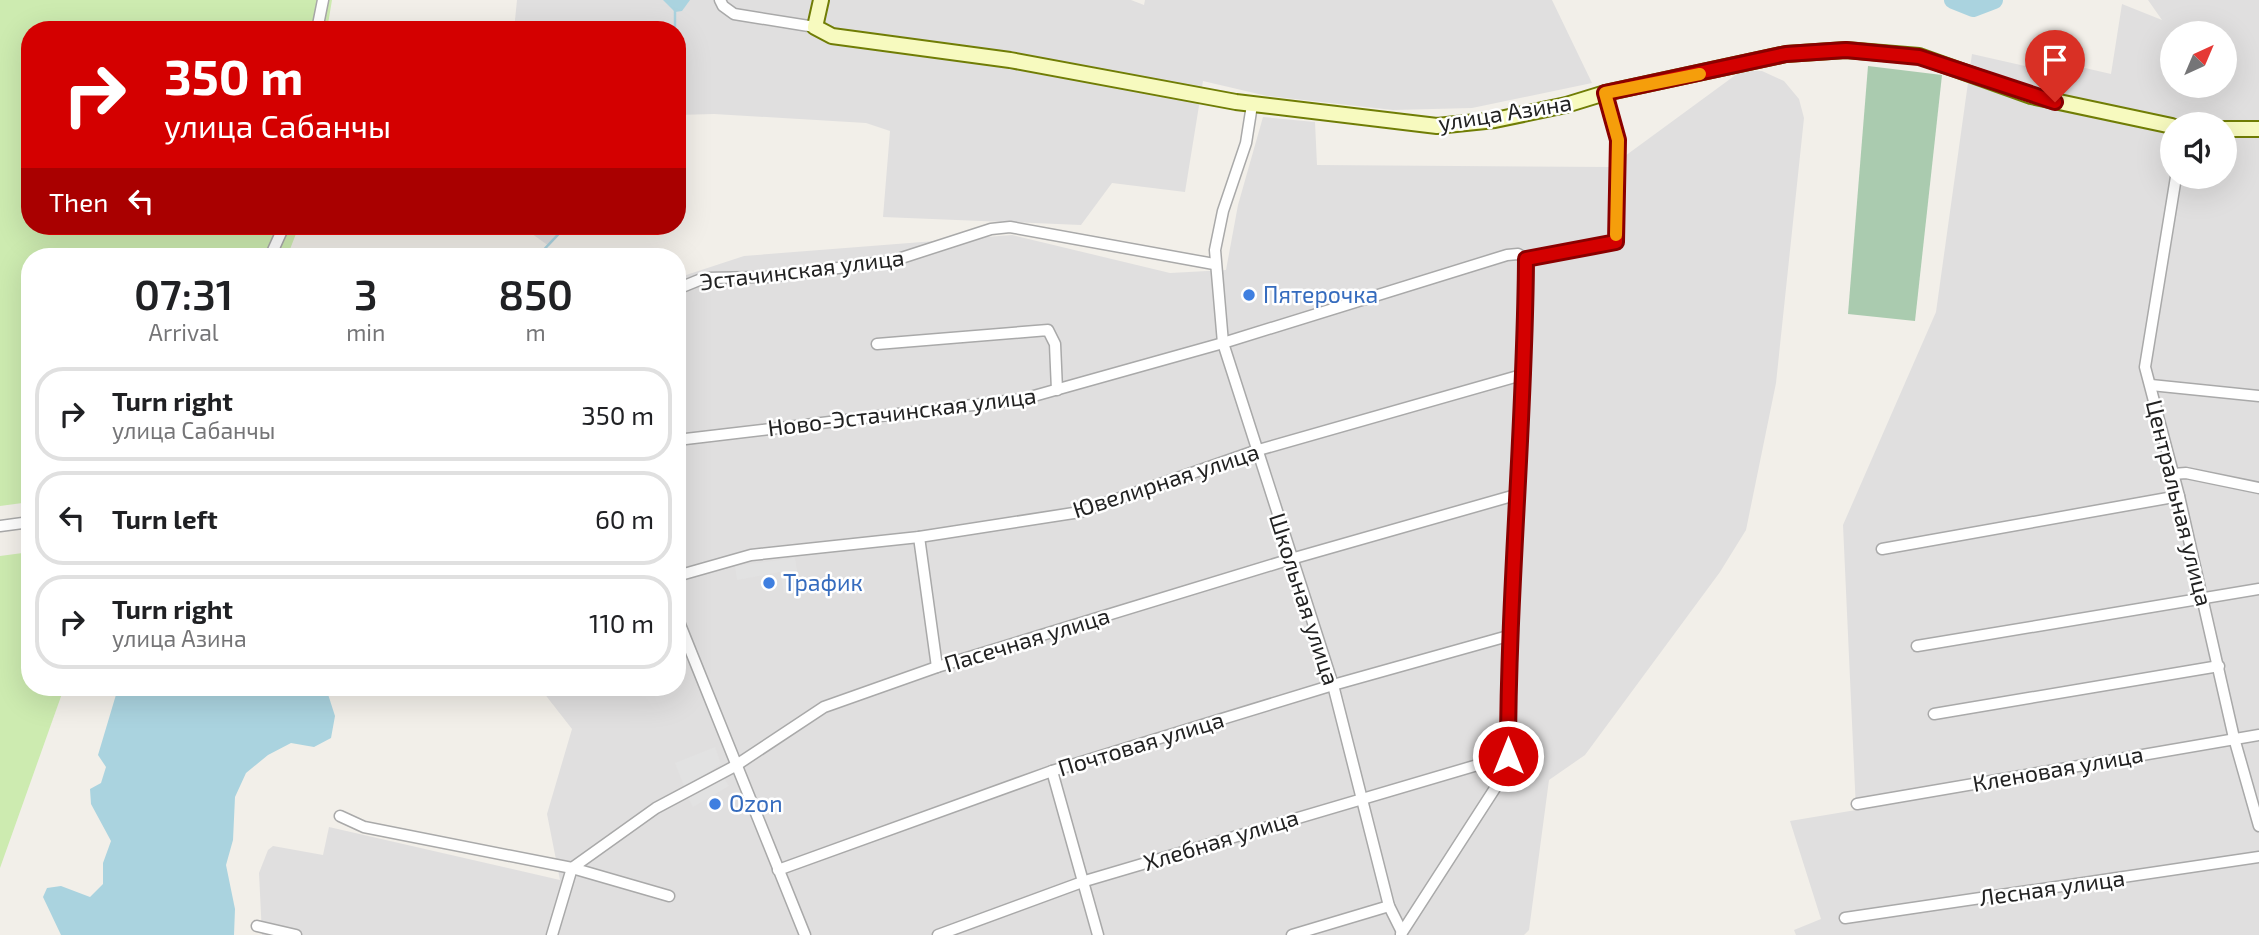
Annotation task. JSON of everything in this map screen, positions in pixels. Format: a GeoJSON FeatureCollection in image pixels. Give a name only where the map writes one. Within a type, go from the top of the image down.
{"type":"FeatureCollection","features":[{"type":"Feature","properties":{"kind":"street"},"geometry":{"type":"LineString","coordinates":[[319,21],[323,0]]}},
{"type":"Feature","properties":{"kind":"street"},"geometry":{"type":"LineString","coordinates":[[720,0],[723,6],[734,13],[815,26],[821,0]]}},
{"type":"Feature","properties":{"kind":"street","name":"улица Азина"},"geometry":{"type":"LineString","coordinates":[[815,26],[832,36],[912,49],[1010,60],[1252,105],[1437,126],[1506,117],[1566,105],[1605,93],[1786,54],[1846,50],[1919,57],[2031,96],[2160,123]]}},
{"type":"Feature","properties":{"kind":"street","name":"Ново-Эстачинская улица"},"geometry":{"type":"LineString","coordinates":[[686,439],[1023,399],[1223,343],[1507,255],[1518,254],[1526,259],[1616,242],[1618,140],[1605,93]]}},
{"type":"Feature","properties":{"kind":"street","name":"Школьная улица"},"geometry":{"type":"LineString","coordinates":[[1252,105],[1245,143],[1223,211],[1214,264],[1223,343],[1255,451],[1333,685],[1389,906],[1401,933]]}},
{"type":"Feature","properties":{"kind":"street"},"geometry":{"type":"LineString","coordinates":[[2237,129],[2259,129]]}},
{"type":"Feature","properties":{"kind":"street","name":"Центральная улица"},"geometry":{"type":"LineString","coordinates":[[2174,189],[2145,367],[2179,496],[2234,738],[2259,826]]}},
{"type":"Feature","properties":{"kind":"street","name":"Эстачинская улица"},"geometry":{"type":"LineString","coordinates":[[686,285],[704,278],[769,277],[892,261],[991,229],[1010,227],[1214,264]]}},
{"type":"Feature","properties":{"kind":"street"},"geometry":{"type":"LineString","coordinates":[[1401,933],[1499,782],[1508,756],[1508,636],[1525,374],[1526,259]]}},
{"type":"Feature","properties":{"kind":"street"},"geometry":{"type":"LineString","coordinates":[[877,344],[1048,330],[1055,344],[1057,390]]}},
{"type":"Feature","properties":{"kind":"street","name":"Ювелирная улица"},"geometry":{"type":"LineString","coordinates":[[686,573],[751,555],[919,537],[1080,512],[1255,451],[1525,374]]}},
{"type":"Feature","properties":{"kind":"street"},"geometry":{"type":"LineString","coordinates":[[2151,385],[2259,397]]}},
{"type":"Feature","properties":{"kind":"street"},"geometry":{"type":"LineString","coordinates":[[2173,474],[2186,473],[2259,488]]}},
{"type":"Feature","properties":{"kind":"street","name":"Пасечная улица"},"geometry":{"type":"LineString","coordinates":[[572,868],[656,808],[735,766],[824,707],[937,667],[1291,559],[1519,494]]}},
{"type":"Feature","properties":{"kind":"street"},"geometry":{"type":"LineString","coordinates":[[1882,549],[2179,496]]}},
{"type":"Feature","properties":{"kind":"street"},"geometry":{"type":"LineString","coordinates":[[0,526],[21,523]]}},
{"type":"Feature","properties":{"kind":"street"},"geometry":{"type":"LineString","coordinates":[[919,537],[937,667]]}},
{"type":"Feature","properties":{"kind":"street"},"geometry":{"type":"LineString","coordinates":[[1917,646],[2259,589]]}},
{"type":"Feature","properties":{"kind":"street","name":"Почтовая улица"},"geometry":{"type":"LineString","coordinates":[[778,870],[1052,771],[1333,685],[1508,636]]}},
{"type":"Feature","properties":{"kind":"street"},"geometry":{"type":"LineString","coordinates":[[686,640],[805,935]]}},
{"type":"Feature","properties":{"kind":"street"},"geometry":{"type":"LineString","coordinates":[[1934,714],[2219,666]]}},
{"type":"Feature","properties":{"kind":"street","name":"Кленовая улица"},"geometry":{"type":"LineString","coordinates":[[1857,804],[2259,735]]}},
{"type":"Feature","properties":{"kind":"street","name":"Хлебная улица"},"geometry":{"type":"LineString","coordinates":[[938,935],[1085,881],[1508,756]]}},
{"type":"Feature","properties":{"kind":"street"},"geometry":{"type":"LineString","coordinates":[[1052,771],[1098,935]]}},
{"type":"Feature","properties":{"kind":"street"},"geometry":{"type":"LineString","coordinates":[[340,816],[364,827],[572,868],[669,896]]}},
{"type":"Feature","properties":{"kind":"street","name":"Лесная улица"},"geometry":{"type":"LineString","coordinates":[[1845,918],[2259,857]]}},
{"type":"Feature","properties":{"kind":"street"},"geometry":{"type":"LineString","coordinates":[[552,935],[572,868]]}},
{"type":"Feature","properties":{"kind":"street"},"geometry":{"type":"LineString","coordinates":[[1292,935],[1389,906]]}},
{"type":"Feature","properties":{"kind":"street"},"geometry":{"type":"LineString","coordinates":[[257,926],[296,935]]}},
{"type":"Feature","properties":{"kind":"shaded area"},"geometry":{"type":"Polygon","coordinates":[[[517,0],[1131,0],[1144,5],[1145,0],[1552,0],[1592,83],[1472,108],[1393,110],[1267,96],[1203,81],[1185,192],[1112,183],[1081,225],[883,217],[890,131],[866,123],[686,115],[686,21],[515,21],[517,0]]]}},
{"type":"Feature","properties":{"kind":"shaded area"},"geometry":{"type":"Polygon","coordinates":[[[2148,0],[2259,0],[2259,935],[1796,935],[1794,930],[1821,919],[1790,821],[1856,810],[1843,525],[1936,312],[1972,54],[2025,66],[2029,55],[2111,74],[2122,4],[2162,20],[2148,0]]]}},
{"type":"Feature","properties":{"kind":"shaded area"},"geometry":{"type":"Polygon","coordinates":[[[1741,71],[1762,71],[1784,81],[1799,99],[1804,118],[1776,383],[1746,530],[1720,572],[1585,755],[1549,780],[1529,930],[1524,935],[262,935],[259,873],[268,850],[273,846],[323,855],[329,827],[560,880],[547,814],[572,729],[546,696],[686,696],[686,275],[744,256],[1012,235],[1170,273],[1226,270],[1238,205],[1263,117],[1315,122],[1317,165],[1610,167],[1741,71]]]}},
{"type":"Feature","properties":{"kind":"shaded area"},"geometry":{"type":"Polygon","coordinates":[[[534,235],[559,235],[549,246],[534,235]]]}},
{"type":"Feature","properties":{"kind":"shaded area"},"geometry":{"type":"Polygon","coordinates":[[[795,558],[800,589],[784,593],[780,572],[737,580],[735,566],[795,558]]]}},
{"type":"Feature","properties":{"kind":"shaded area"},"geometry":{"type":"Polygon","coordinates":[[[715,747],[721,764],[685,788],[675,763],[715,747]]]}},
{"type":"Feature","properties":{"kind":"shaded area"},"geometry":{"type":"Polygon","coordinates":[[[724,778],[729,786],[693,807],[688,798],[724,778]]]}},
{"type":"Feature","properties":{"kind":"green space"},"geometry":{"type":"Polygon","coordinates":[[[0,0],[332,0],[328,21],[21,21],[21,235],[296,235],[290,248],[21,248],[21,503],[0,506],[0,0]]]}},
{"type":"Feature","properties":{"kind":"green space"},"geometry":{"type":"Polygon","coordinates":[[[1868,66],[1942,75],[1915,321],[1848,314],[1868,66]]]}},
{"type":"Feature","properties":{"kind":"green space"},"geometry":{"type":"Polygon","coordinates":[[[21,553],[21,696],[61,696],[0,868],[0,556],[21,553]]]}},
{"type":"Feature","properties":{"kind":"water"},"geometry":{"type":"Polygon","coordinates":[[[663,0],[690,0],[682,11],[675,12],[663,0]]]}},
{"type":"Feature","properties":{"kind":"water"},"geometry":{"type":"Polygon","coordinates":[[[116,696],[329,696],[335,716],[331,738],[314,747],[291,743],[268,755],[246,773],[235,797],[233,840],[226,865],[235,909],[234,935],[61,935],[43,897],[47,888],[61,886],[90,897],[103,884],[103,863],[111,841],[91,804],[90,789],[101,783],[106,767],[98,755],[116,696]]]}},
{"type":"Feature","properties":{"kind":"waterway"},"geometry":{"type":"LineString","coordinates":[[1953,0],[1973,8],[1994,0]]}},
{"type":"Feature","properties":{"kind":"waterway"},"geometry":{"type":"LineString","coordinates":[[675,9],[675,21]]}},
{"type":"Feature","properties":{"kind":"waterway"},"geometry":{"type":"LineString","coordinates":[[545,248],[558,235]]}},
{"type":"Feature","properties":{"kind":"slow traffic"},"geometry":{"type":"LineString","coordinates":[[1616,235],[1618,140],[1605,93],[1700,74]]}},
{"type":"Feature","properties":{"kind":"place","name":"Пятерочка"},"geometry":{"type":"Point","coordinates":[1249,295]}},
{"type":"Feature","properties":{"kind":"place","name":"Трафик"},"geometry":{"type":"Point","coordinates":[769,583]}},
{"type":"Feature","properties":{"kind":"place","name":"Ozon"},"geometry":{"type":"Point","coordinates":[715,804]}},
{"type":"Feature","properties":{"kind":"route"},"geometry":{"type":"LineString","coordinates":[[1508,756],[1508,636],[1525,374],[1526,259],[1616,242],[1618,140],[1605,93],[1786,54],[1846,50],[1919,57],[2055,102]]}}]}
